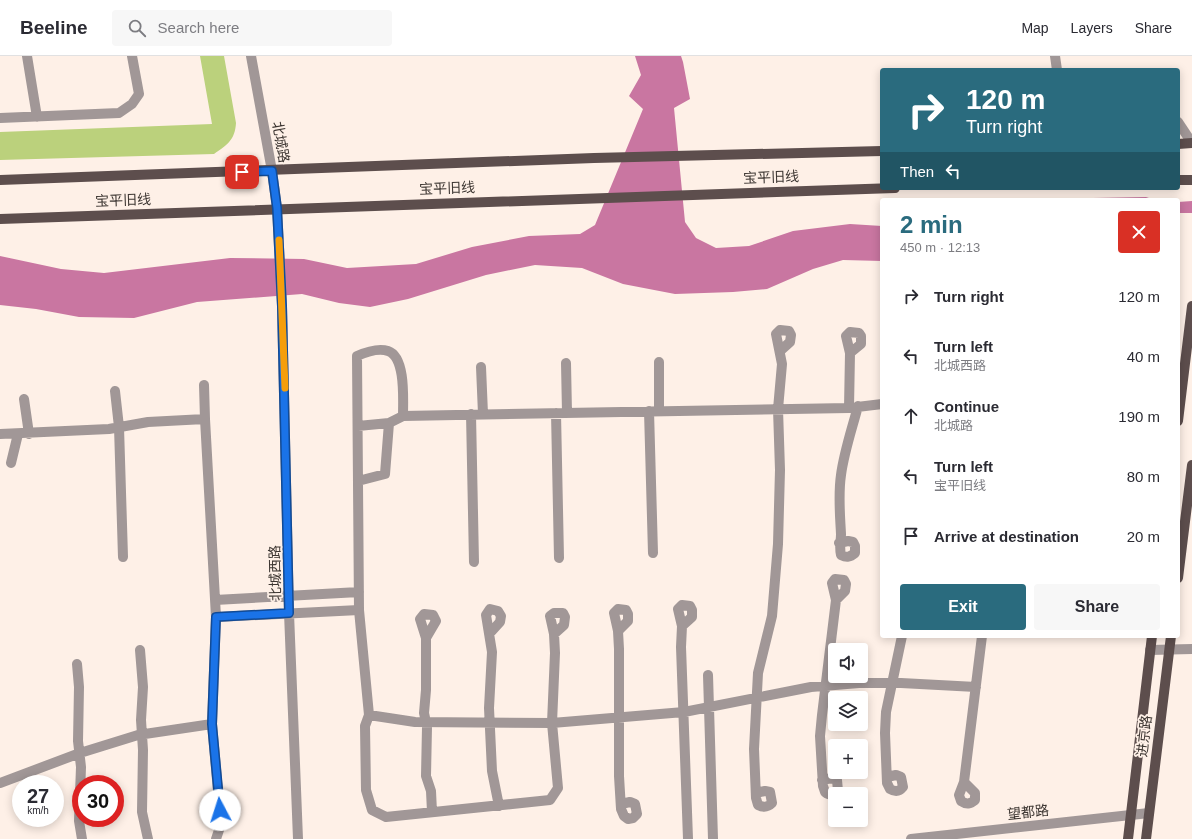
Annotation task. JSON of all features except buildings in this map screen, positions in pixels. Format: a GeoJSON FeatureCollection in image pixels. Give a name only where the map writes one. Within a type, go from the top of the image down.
{"type":"FeatureCollection","features":[{"type":"Feature","properties":{"kind":"main road"},"geometry":{"type":"LineString","coordinates":[[1180,144],[1192,143]]}},
{"type":"Feature","properties":{"kind":"main road","name":"宝平旧线"},"geometry":{"type":"LineString","coordinates":[[0,180],[594,158],[880,151]]}},
{"type":"Feature","properties":{"kind":"main road"},"geometry":{"type":"LineString","coordinates":[[1180,180],[1192,180]]}},
{"type":"Feature","properties":{"kind":"main road","name":"宝平旧线"},"geometry":{"type":"LineString","coordinates":[[0,219],[277,208],[880,188]]}},
{"type":"Feature","properties":{"kind":"main road"},"geometry":{"type":"LineString","coordinates":[[1180,405],[1192,306]]}},
{"type":"Feature","properties":{"kind":"main road"},"geometry":{"type":"LineString","coordinates":[[1180,564],[1190,496],[1192,465]]}},
{"type":"Feature","properties":{"kind":"main road","name":"进京路"},"geometry":{"type":"LineString","coordinates":[[1128,839],[1152,638]]}},
{"type":"Feature","properties":{"kind":"main road","name":"进京路"},"geometry":{"type":"LineString","coordinates":[[1146,839],[1171,638]]}},
{"type":"Feature","properties":{"kind":"street"},"geometry":{"type":"LineString","coordinates":[[27,56],[37,117]]}},
{"type":"Feature","properties":{"kind":"street"},"geometry":{"type":"LineString","coordinates":[[0,118],[119,113],[132,104],[139,94],[132,56]]}},
{"type":"Feature","properties":{"kind":"street","name":"北城路"},"geometry":{"type":"LineString","coordinates":[[251,56],[272,171],[277,208],[282,306]]}},
{"type":"Feature","properties":{"kind":"street"},"geometry":{"type":"LineString","coordinates":[[1055,56],[1057,68]]}},
{"type":"Feature","properties":{"kind":"street"},"geometry":{"type":"LineString","coordinates":[[1180,125],[1192,143]]}},
{"type":"Feature","properties":{"kind":"street","name":"北城西路"},"geometry":{"type":"LineString","coordinates":[[282,306],[290,596],[289,613],[298,839]]}},
{"type":"Feature","properties":{"kind":"street"},"geometry":{"type":"LineString","coordinates":[[403,416],[403,384],[398,359],[388,351],[370,351],[357,356],[359,610],[369,715],[366,726],[366,790],[372,810],[386,817],[550,800],[558,788],[552,723],[555,686],[554,634]]}},
{"type":"Feature","properties":{"kind":"street"},"geometry":{"type":"LineString","coordinates":[[756,793],[754,749],[758,673],[772,616],[778,551],[780,470],[778,409],[782,364],[780,352]]}},
{"type":"Feature","properties":{"kind":"street"},"geometry":{"type":"LineString","coordinates":[[839,543],[841,535],[839,497],[841,475],[853,407],[850,353]]}},
{"type":"Feature","properties":{"kind":"street"},"geometry":{"type":"LineString","coordinates":[[653,553],[654,411],[659,362]]}},
{"type":"Feature","properties":{"kind":"street"},"geometry":{"type":"LineString","coordinates":[[566,363],[567,413]]}},
{"type":"Feature","properties":{"kind":"street"},"geometry":{"type":"LineString","coordinates":[[481,367],[482,414]]}},
{"type":"Feature","properties":{"kind":"street"},"geometry":{"type":"LineString","coordinates":[[204,385],[216,617],[212,724],[221,824],[216,839]]}},
{"type":"Feature","properties":{"kind":"street"},"geometry":{"type":"LineString","coordinates":[[115,391],[119,427],[123,557]]}},
{"type":"Feature","properties":{"kind":"street"},"geometry":{"type":"LineString","coordinates":[[24,399],[29,434]]}},
{"type":"Feature","properties":{"kind":"street"},"geometry":{"type":"LineString","coordinates":[[358,426],[389,422],[403,416],[778,409],[853,407],[880,404]]}},
{"type":"Feature","properties":{"kind":"street"},"geometry":{"type":"LineString","coordinates":[[556,413],[559,558]]}},
{"type":"Feature","properties":{"kind":"street"},"geometry":{"type":"LineString","coordinates":[[471,414],[474,562]]}},
{"type":"Feature","properties":{"kind":"street"},"geometry":{"type":"LineString","coordinates":[[0,434],[29,434],[119,427],[148,422],[205,419]]}},
{"type":"Feature","properties":{"kind":"street"},"geometry":{"type":"LineString","coordinates":[[358,481],[385,474],[389,422]]}},
{"type":"Feature","properties":{"kind":"street"},"geometry":{"type":"LineString","coordinates":[[11,463],[18,434]]}},
{"type":"Feature","properties":{"kind":"street"},"geometry":{"type":"LineString","coordinates":[[215,600],[359,592]]}},
{"type":"Feature","properties":{"kind":"street"},"geometry":{"type":"LineString","coordinates":[[822,780],[820,736],[824,686],[836,600]]}},
{"type":"Feature","properties":{"kind":"street"},"geometry":{"type":"LineString","coordinates":[[216,617],[359,610]]}},
{"type":"Feature","properties":{"kind":"street"},"geometry":{"type":"LineString","coordinates":[[682,626],[681,647],[688,839]]}},
{"type":"Feature","properties":{"kind":"street"},"geometry":{"type":"LineString","coordinates":[[618,631],[618,717],[621,804]]}},
{"type":"Feature","properties":{"kind":"street"},"geometry":{"type":"LineString","coordinates":[[490,633],[492,652],[489,708],[492,771],[499,806]]}},
{"type":"Feature","properties":{"kind":"street"},"geometry":{"type":"LineString","coordinates":[[426,638],[426,776],[431,791],[432,812]]}},
{"type":"Feature","properties":{"kind":"street"},"geometry":{"type":"LineString","coordinates":[[887,777],[885,733],[886,712],[902,638]]}},
{"type":"Feature","properties":{"kind":"street"},"geometry":{"type":"LineString","coordinates":[[964,782],[982,638]]}},
{"type":"Feature","properties":{"kind":"street"},"geometry":{"type":"LineString","coordinates":[[1150,650],[1192,649]]}},
{"type":"Feature","properties":{"kind":"street"},"geometry":{"type":"LineString","coordinates":[[140,650],[142,812],[148,839]]}},
{"type":"Feature","properties":{"kind":"street"},"geometry":{"type":"LineString","coordinates":[[77,664],[79,687],[78,741],[80,753],[79,821],[82,839]]}},
{"type":"Feature","properties":{"kind":"street"},"geometry":{"type":"LineString","coordinates":[[708,675],[713,839]]}},
{"type":"Feature","properties":{"kind":"street"},"geometry":{"type":"LineString","coordinates":[[369,715],[425,722],[552,723],[708,709],[757,696],[824,686],[859,683],[976,687]]}},
{"type":"Feature","properties":{"kind":"street"},"geometry":{"type":"LineString","coordinates":[[0,783],[80,753],[142,735],[212,724]]}},
{"type":"Feature","properties":{"kind":"street","name":"望都路"},"geometry":{"type":"LineString","coordinates":[[911,839],[1149,813]]}},
{"type":"Feature","properties":{"kind":"green space"},"geometry":{"type":"Polygon","coordinates":[[[200,56],[224,56],[236,123],[234,134],[230,142],[214,154],[0,160],[0,132],[212,124],[200,56]]]}},
{"type":"Feature","properties":{"kind":"shaded area"},"geometry":{"type":"Polygon","coordinates":[[[635,56],[681,56],[690,99],[674,108],[685,222],[696,238],[716,248],[749,246],[793,231],[850,224],[880,226],[880,261],[843,260],[813,269],[767,289],[733,292],[675,294],[623,284],[582,268],[535,265],[486,275],[408,299],[370,307],[339,303],[302,294],[197,302],[134,318],[79,317],[36,309],[0,305],[0,256],[61,269],[104,273],[230,258],[304,259],[347,268],[416,264],[472,247],[529,236],[580,234],[595,225],[643,109],[629,96],[641,75],[635,56]]]}},
{"type":"Feature","properties":{"kind":"shaded area"},"geometry":{"type":"Polygon","coordinates":[[[1146,197],[1149,198],[1093,198],[1146,197]]]}},
{"type":"Feature","properties":{"kind":"shaded area"},"geometry":{"type":"Polygon","coordinates":[[[1192,201],[1192,213],[1180,213],[1180,202],[1192,201]]]}},
{"type":"Feature","properties":{"kind":"slow traffic"},"geometry":{"type":"LineString","coordinates":[[279,240],[285,388]]}},
{"type":"Feature","properties":{"kind":"route"},"geometry":{"type":"LineString","coordinates":[[220,810],[212,724],[216,617],[289,613],[290,596],[283,321],[277,208],[272,171],[242,172]]}}]}
